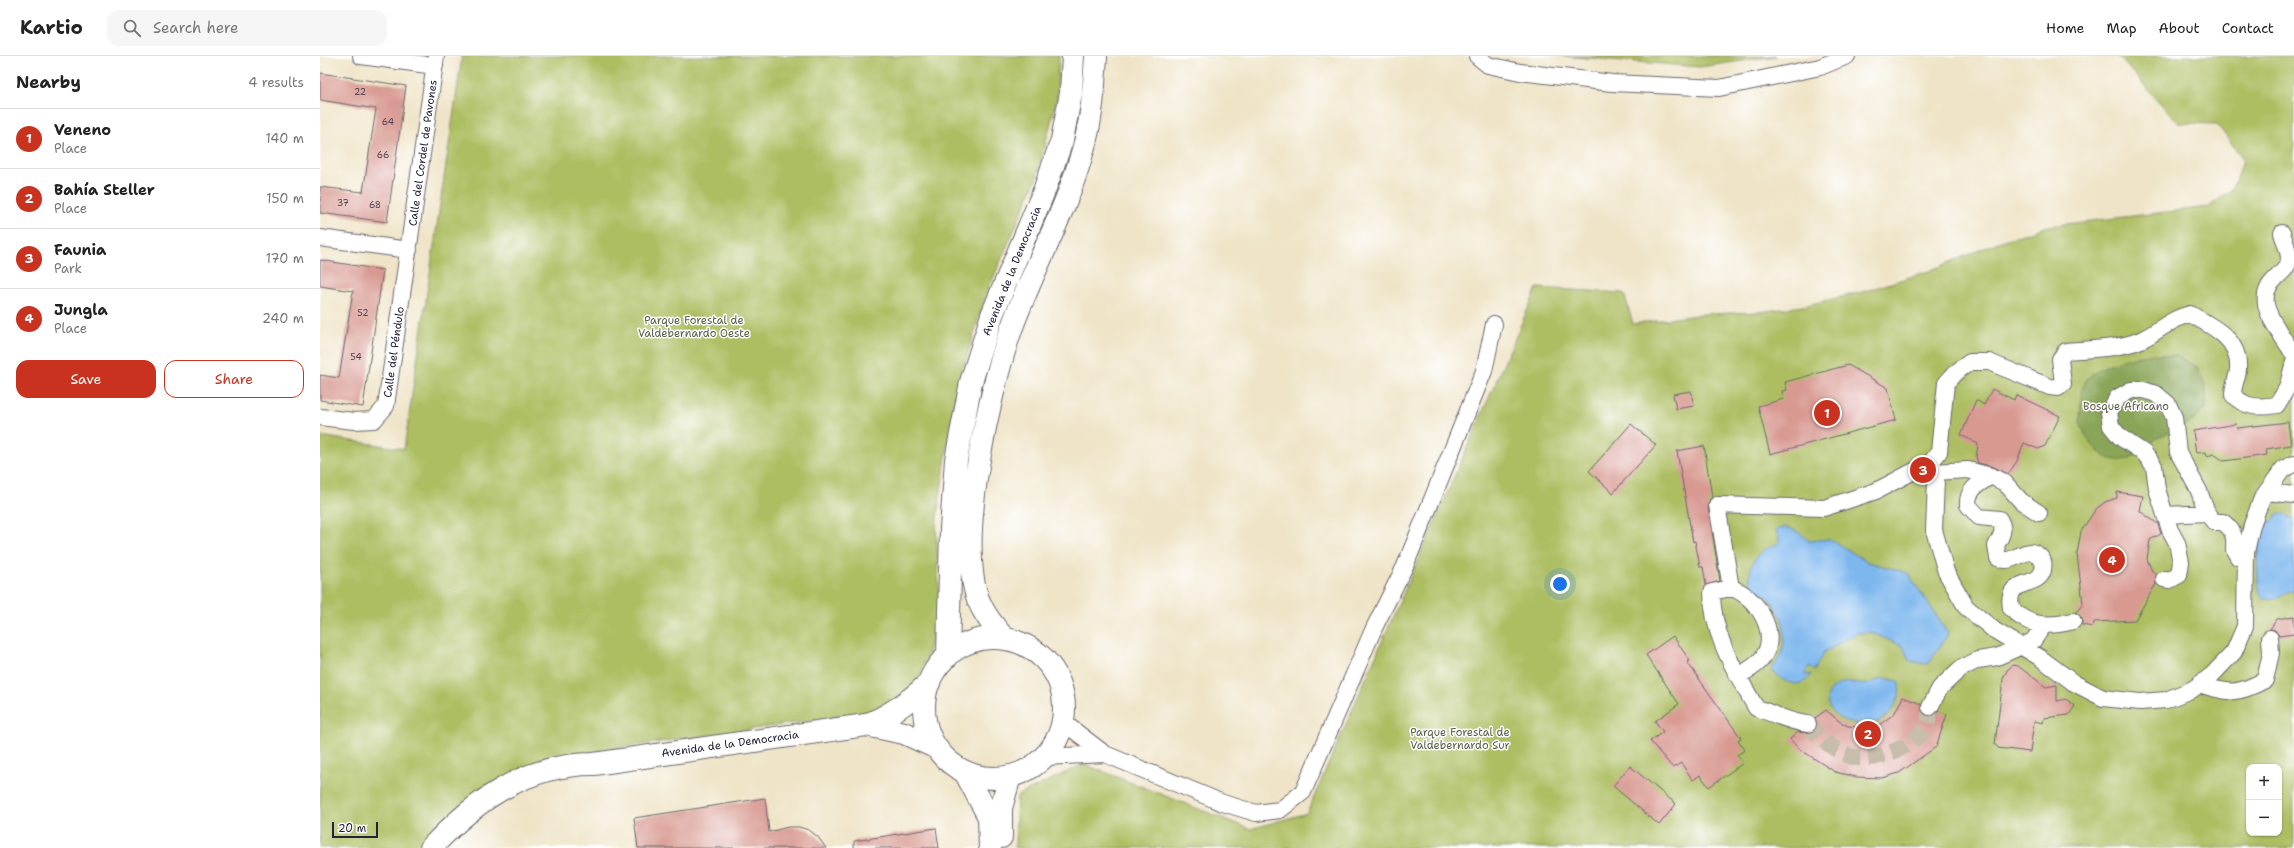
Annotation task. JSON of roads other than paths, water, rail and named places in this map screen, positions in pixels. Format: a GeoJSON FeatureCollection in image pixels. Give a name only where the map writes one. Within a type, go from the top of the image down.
{"type":"FeatureCollection","features":[{"type":"Feature","properties":{"kind":"main road","name":"Avenida de la Democracia"},"geometry":{"type":"LineString","coordinates":[[948,656],[951,528],[956,460],[971,382],[992,315],[1044,191],[1062,140],[1071,94],[1073,56]]}},
{"type":"Feature","properties":{"kind":"main road","name":"Avenida de la Democracia"},"geometry":{"type":"LineString","coordinates":[[1005,640],[983,609],[976,594],[972,576],[972,526],[979,463],[993,390],[1012,327],[1066,201],[1083,149],[1093,96],[1096,56]]}},
{"type":"Feature","properties":{"kind":"main road"},"geometry":{"type":"LineString","coordinates":[[990,639],[1005,640],[1018,643],[1031,649],[1052,668],[1063,694],[1063,722],[1056,741],[1044,757],[1029,769],[1010,776],[994,778],[965,772],[947,761],[935,747],[928,732],[924,716],[924,702],[928,683],[948,656],[960,647],[975,641],[990,639]]}},
{"type":"Feature","properties":{"kind":"main road","name":"Avenida de la Democracia"},"geometry":{"type":"LineString","coordinates":[[431,848],[449,829],[482,801],[518,779],[555,768],[594,764],[866,725],[900,708],[928,683]]}},
{"type":"Feature","properties":{"kind":"main road","name":"Avenida de la Democracia"},"geometry":{"type":"LineString","coordinates":[[866,725],[904,733],[935,747]]}},
{"type":"Feature","properties":{"kind":"main road","name":"Avenida de la Democracia"},"geometry":{"type":"LineString","coordinates":[[449,848],[482,819],[523,789],[541,781],[594,764]]}},
{"type":"Feature","properties":{"kind":"main road"},"geometry":{"type":"LineString","coordinates":[[965,772],[989,817],[990,848]]}},
{"type":"Feature","properties":{"kind":"main road"},"geometry":{"type":"LineString","coordinates":[[1002,848],[1001,808],[1010,776]]}},
{"type":"Feature","properties":{"kind":"street"},"geometry":{"type":"LineString","coordinates":[[361,56],[436,61]]}},
{"type":"Feature","properties":{"kind":"street"},"geometry":{"type":"LineString","coordinates":[[1477,56],[1488,65],[1520,72],[1612,83],[1719,88],[1820,66],[1847,56]]}},
{"type":"Feature","properties":{"kind":"street","name":"Calle del Cordel de Pavones"},"geometry":{"type":"LineString","coordinates":[[409,250],[436,61]]}},
{"type":"Feature","properties":{"kind":"street"},"geometry":{"type":"LineString","coordinates":[[2282,233],[2289,258],[2286,268],[2272,280],[2267,288],[2266,305],[2294,355]]}},
{"type":"Feature","properties":{"kind":"street"},"geometry":{"type":"LineString","coordinates":[[320,238],[409,250]]}},
{"type":"Feature","properties":{"kind":"street","name":"Calle del Péndulo"},"geometry":{"type":"LineString","coordinates":[[320,416],[354,421],[374,420],[386,406],[409,250]]}},
{"type":"Feature","properties":{"kind":"street"},"geometry":{"type":"LineString","coordinates":[[2294,362],[2287,388],[2277,405],[2260,408],[2240,403],[2233,395],[2233,384],[2238,369],[2236,351],[2227,338],[2214,326],[2190,314],[2165,324],[2142,339],[2109,348],[2066,351],[2060,359],[2063,384],[2058,388],[2050,387],[1989,362],[1970,362],[1955,373],[1946,383],[1939,452],[1932,467],[1936,480],[1934,530],[1946,572],[1966,607],[1994,630],[2020,647],[2039,657],[2074,683],[2103,698],[2140,702],[2166,700],[2199,684],[2234,652],[2245,626],[2246,558],[2252,524],[2262,498],[2283,469],[2294,464]]}},
{"type":"Feature","properties":{"kind":"street"},"geometry":{"type":"LineString","coordinates":[[1063,722],[1105,754],[1223,803],[1256,813],[1280,810],[1302,792],[1374,628],[1389,600],[1408,558],[1484,370],[1494,324]]}},
{"type":"Feature","properties":{"kind":"street"},"geometry":{"type":"LineString","coordinates":[[2164,580],[2170,580],[2179,574],[2181,562],[2177,543],[2170,530],[2165,515],[2154,466],[2138,448],[2114,432],[2109,420],[2111,405],[2117,398],[2131,390],[2144,390],[2156,394],[2162,398],[2172,410],[2175,422],[2178,452],[2200,491],[2207,513],[2214,522],[2223,522],[2231,528],[2235,536],[2234,550],[2238,556],[2246,558]]}},
{"type":"Feature","properties":{"kind":"street"},"geometry":{"type":"LineString","coordinates":[[1731,588],[1717,505],[1824,508],[1876,491],[1932,467],[1968,470],[1991,476],[2005,483],[2021,501],[2039,513]]}},
{"type":"Feature","properties":{"kind":"street"},"geometry":{"type":"LineString","coordinates":[[1991,476],[1974,487],[1968,497],[1968,505],[1979,517],[1999,519],[2002,524],[2003,532],[1996,546],[1998,558],[2010,560],[2026,552],[2033,552],[2042,559],[2044,563],[2042,573],[2038,578],[2017,586],[2010,596],[2009,601],[2011,608],[2021,618],[2044,625],[2057,626],[2074,621]]}},
{"type":"Feature","properties":{"kind":"street"},"geometry":{"type":"LineString","coordinates":[[2267,492],[2294,495]]}},
{"type":"Feature","properties":{"kind":"street"},"geometry":{"type":"LineString","coordinates":[[2165,515],[2207,513]]}},
{"type":"Feature","properties":{"kind":"street"},"geometry":{"type":"LineString","coordinates":[[1738,676],[1757,664],[1764,656],[1769,636],[1767,626],[1754,605],[1738,590],[1731,588],[1712,592],[1712,610],[1718,637],[1738,676],[1756,708],[1783,716],[1798,724],[1808,724]]}},
{"type":"Feature","properties":{"kind":"street"},"geometry":{"type":"LineString","coordinates":[[1930,707],[1940,688],[1960,669],[1978,660],[1997,657],[2033,641],[2044,625]]}},
{"type":"Feature","properties":{"kind":"street"},"geometry":{"type":"LineString","coordinates":[[2199,684],[2219,690],[2244,691],[2265,680],[2271,653],[2270,638]]}},
{"type":"Feature","properties":{"kind":"street"},"geometry":{"type":"LineString","coordinates":[[1044,757],[1105,754]]}},
{"type":"Feature","properties":{"kind":"water"},"geometry":{"type":"Polygon","coordinates":[[[2279,514],[2286,514],[2294,520],[2294,592],[2289,591],[2278,598],[2264,599],[2258,584],[2258,552],[2262,535],[2266,527],[2279,514]]]}},
{"type":"Feature","properties":{"kind":"water"},"geometry":{"type":"Polygon","coordinates":[[[1785,527],[1797,531],[1809,541],[1830,539],[1868,562],[1908,573],[1947,632],[1947,636],[1930,661],[1927,664],[1909,661],[1903,646],[1870,632],[1857,633],[1823,653],[1814,671],[1810,667],[1805,673],[1805,675],[1811,674],[1802,683],[1797,684],[1785,681],[1775,674],[1771,669],[1782,651],[1784,643],[1782,621],[1777,609],[1770,599],[1753,588],[1750,580],[1750,571],[1756,557],[1761,552],[1780,542],[1776,530],[1785,527]]]}},
{"type":"Feature","properties":{"kind":"water"},"geometry":{"type":"Polygon","coordinates":[[[1884,678],[1898,681],[1899,691],[1894,707],[1883,719],[1869,724],[1855,724],[1842,719],[1832,711],[1828,702],[1830,692],[1840,684],[1867,684],[1884,678]]]}},
{"type":"Feature","properties":{"kind":"tunnel"},"geometry":{"type":"LineString","coordinates":[[1808,724],[1837,750],[1849,756],[1870,758],[1882,756],[1894,751],[1915,739],[1923,731],[1928,722],[1930,707]]}},
{"type":"Feature","properties":{"kind":"place","name":"Veneno"},"geometry":{"type":"Point","coordinates":[1827,413]}},
{"type":"Feature","properties":{"kind":"place","name":"Faunia"},"geometry":{"type":"Point","coordinates":[1923,470]}},
{"type":"Feature","properties":{"kind":"place","name":"Jungla"},"geometry":{"type":"Point","coordinates":[2112,560]}},
{"type":"Feature","properties":{"kind":"place","name":"Bahía Steller"},"geometry":{"type":"Point","coordinates":[1868,734]}},
{"type":"Feature","properties":{"kind":"park label","name":"Parque Forestal de Valdebernardo Oeste"},"geometry":{"type":"Point","coordinates":[694,326]}},
{"type":"Feature","properties":{"kind":"park label","name":"Bosque Africano"},"geometry":{"type":"Point","coordinates":[2126,406]}},
{"type":"Feature","properties":{"kind":"park label","name":"Parque Forestal de Valdebernardo Sur"},"geometry":{"type":"Point","coordinates":[1460,738]}}]}
